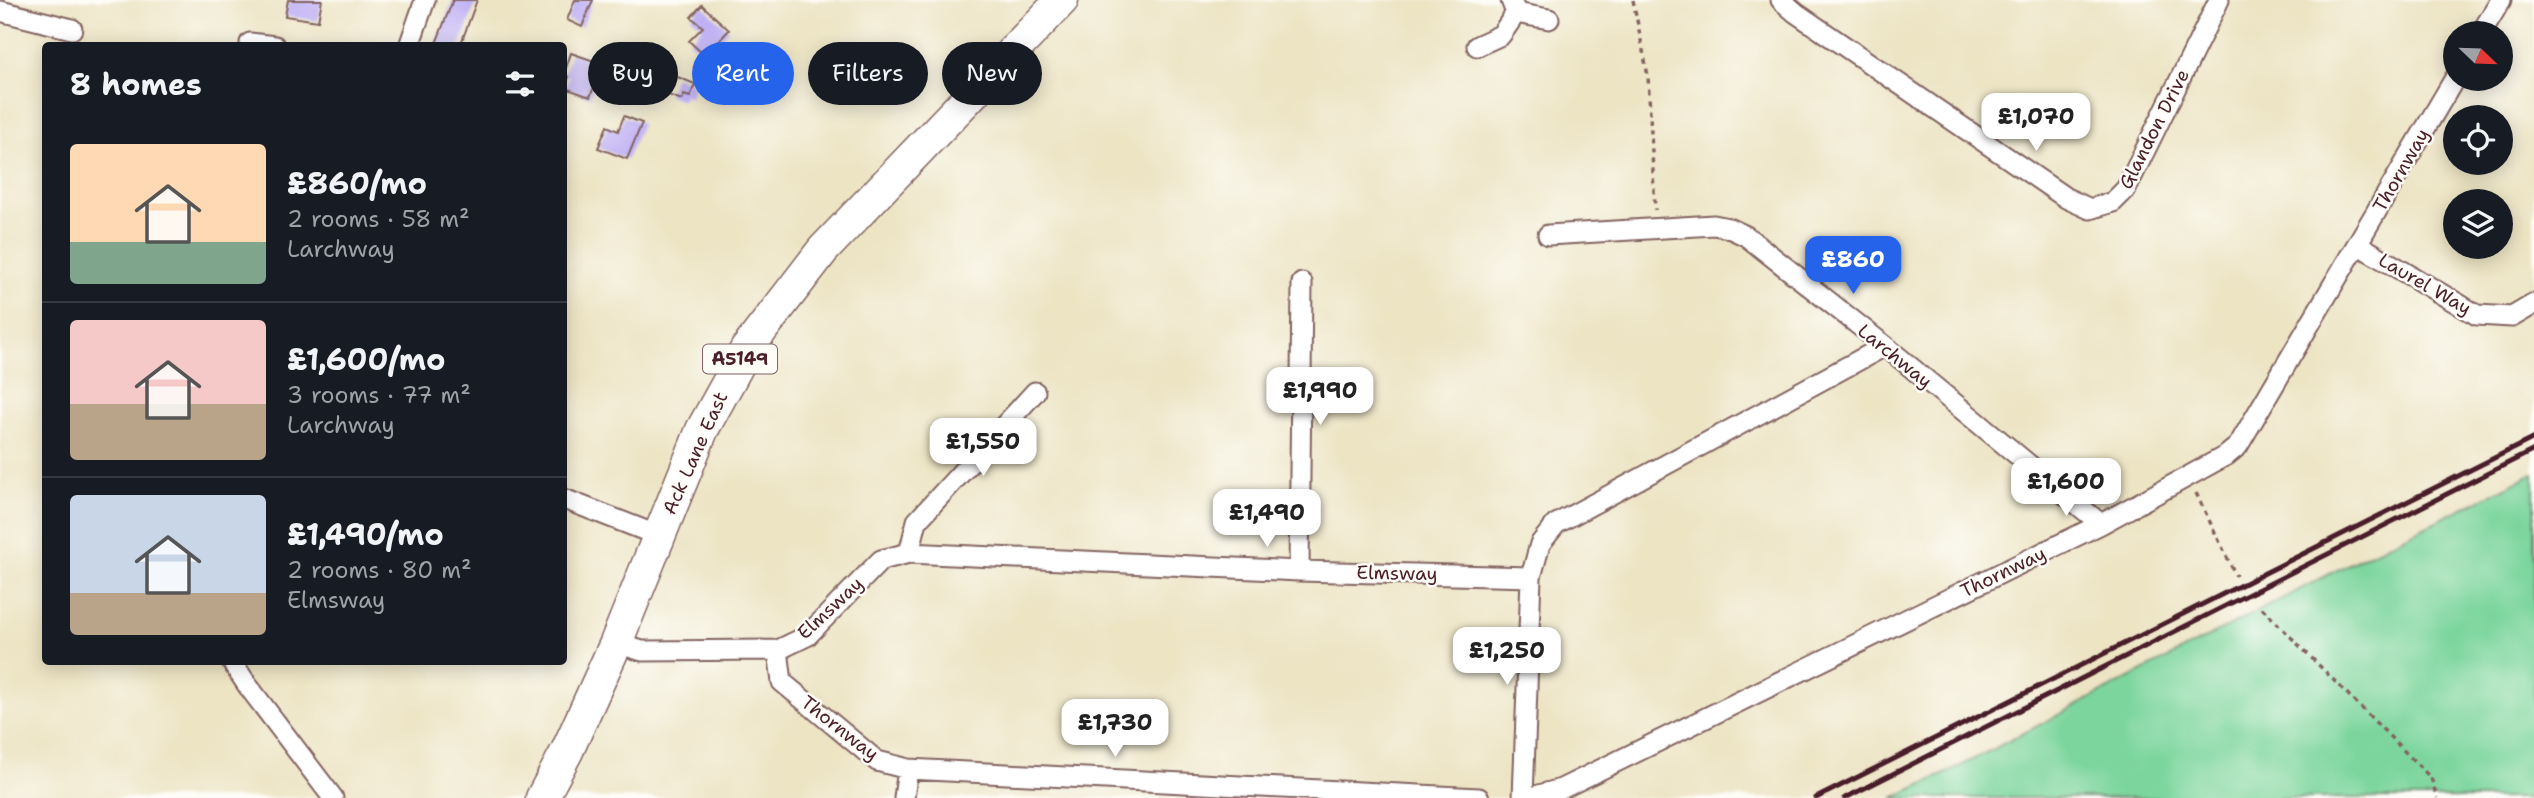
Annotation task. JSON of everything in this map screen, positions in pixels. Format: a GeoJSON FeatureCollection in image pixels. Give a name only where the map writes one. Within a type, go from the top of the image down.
{"type":"FeatureCollection","features":[{"type":"Feature","properties":{"kind":"main road","name":"Ack Lane East"},"geometry":{"type":"LineString","coordinates":[[542,798],[567,751],[616,643],[702,430],[746,350],[823,250],[1047,5]]}},
{"type":"Feature","properties":{"kind":"street"},"geometry":{"type":"LineString","coordinates":[[410,42],[425,0]]}},
{"type":"Feature","properties":{"kind":"street","name":"Glandon Drive"},"geometry":{"type":"LineString","coordinates":[[1782,0],[2066,198],[2090,209],[2113,202],[2126,189],[2219,0]]}},
{"type":"Feature","properties":{"kind":"street"},"geometry":{"type":"LineString","coordinates":[[2489,21],[2501,0]]}},
{"type":"Feature","properties":{"kind":"street"},"geometry":{"type":"LineString","coordinates":[[1477,46],[1501,35],[1514,7],[1549,19]]}},
{"type":"Feature","properties":{"kind":"street"},"geometry":{"type":"LineString","coordinates":[[0,11],[72,29]]}},
{"type":"Feature","properties":{"kind":"street","name":"Thornway"},"geometry":{"type":"LineString","coordinates":[[1526,798],[1561,789],[2101,524],[2227,455],[2238,446],[2447,91]]}},
{"type":"Feature","properties":{"kind":"street","name":"Larchway"},"geometry":{"type":"LineString","coordinates":[[1548,235],[1714,225],[1746,236],[1885,346],[2101,524]]}},
{"type":"Feature","properties":{"kind":"street","name":"Laurel Way"},"geometry":{"type":"LineString","coordinates":[[2357,244],[2477,315],[2512,317],[2534,304]]}},
{"type":"Feature","properties":{"kind":"street"},"geometry":{"type":"LineString","coordinates":[[1299,571],[1302,283]]}},
{"type":"Feature","properties":{"kind":"street"},"geometry":{"type":"LineString","coordinates":[[1526,798],[1531,577],[1540,544],[1556,524],[1885,346]]}},
{"type":"Feature","properties":{"kind":"street"},"geometry":{"type":"LineString","coordinates":[[909,553],[917,521],[1035,392]]}},
{"type":"Feature","properties":{"kind":"street"},"geometry":{"type":"LineString","coordinates":[[567,500],[659,537]]}},
{"type":"Feature","properties":{"kind":"street","name":"Elmsway"},"geometry":{"type":"LineString","coordinates":[[616,643],[642,651],[778,650],[807,636],[881,559],[909,553],[1299,571],[1531,577]]}},
{"type":"Feature","properties":{"kind":"street","name":"Thornway"},"geometry":{"type":"LineString","coordinates":[[778,650],[782,682],[877,761],[908,769],[1479,798]]}},
{"type":"Feature","properties":{"kind":"street"},"geometry":{"type":"LineString","coordinates":[[233,665],[333,798]]}},
{"type":"Feature","properties":{"kind":"street"},"geometry":{"type":"LineString","coordinates":[[904,798],[908,769]]}},
{"type":"Feature","properties":{"kind":"path"},"geometry":{"type":"LineString","coordinates":[[1633,0],[1648,76],[1656,229]]}},
{"type":"Feature","properties":{"kind":"path"},"geometry":{"type":"LineString","coordinates":[[2188,476],[2236,576]]}},
{"type":"Feature","properties":{"kind":"path"},"geometry":{"type":"LineString","coordinates":[[2262,608],[2431,778],[2437,798]]}},
{"type":"Feature","properties":{"kind":"green space"},"geometry":{"type":"Polygon","coordinates":[[[2534,473],[2534,798],[1893,798],[1947,773],[2343,567],[2534,473]]]}},
{"type":"Feature","properties":{"kind":"building"},"geometry":{"type":"Polygon","coordinates":[[[288,0],[322,0],[318,21],[285,16],[288,0]]]}},
{"type":"Feature","properties":{"kind":"building"},"geometry":{"type":"Polygon","coordinates":[[[453,0],[477,0],[461,42],[437,42],[453,0]]]}},
{"type":"Feature","properties":{"kind":"building"},"geometry":{"type":"Polygon","coordinates":[[[575,0],[593,0],[582,27],[567,20],[575,0]]]}},
{"type":"Feature","properties":{"kind":"building"},"geometry":{"type":"Polygon","coordinates":[[[702,5],[729,30],[718,42],[692,44],[689,41],[703,27],[691,17],[702,5]]]}},
{"type":"Feature","properties":{"kind":"building"},"geometry":{"type":"Polygon","coordinates":[[[571,53],[588,59],[588,96],[567,89],[571,53]]]}},
{"type":"Feature","properties":{"kind":"building"},"geometry":{"type":"Polygon","coordinates":[[[678,77],[692,83],[690,97],[684,95],[682,100],[678,99],[678,77]]]}},
{"type":"Feature","properties":{"kind":"building"},"geometry":{"type":"Polygon","coordinates":[[[624,116],[642,123],[627,159],[598,148],[607,126],[618,131],[624,116]]]}},
{"type":"Feature","properties":{"kind":"railway"},"geometry":{"type":"LineString","coordinates":[[1816,798],[2534,438]]}},
{"type":"Feature","properties":{"kind":"railway"},"geometry":{"type":"LineString","coordinates":[[1845,798],[2534,450]]}}]}
